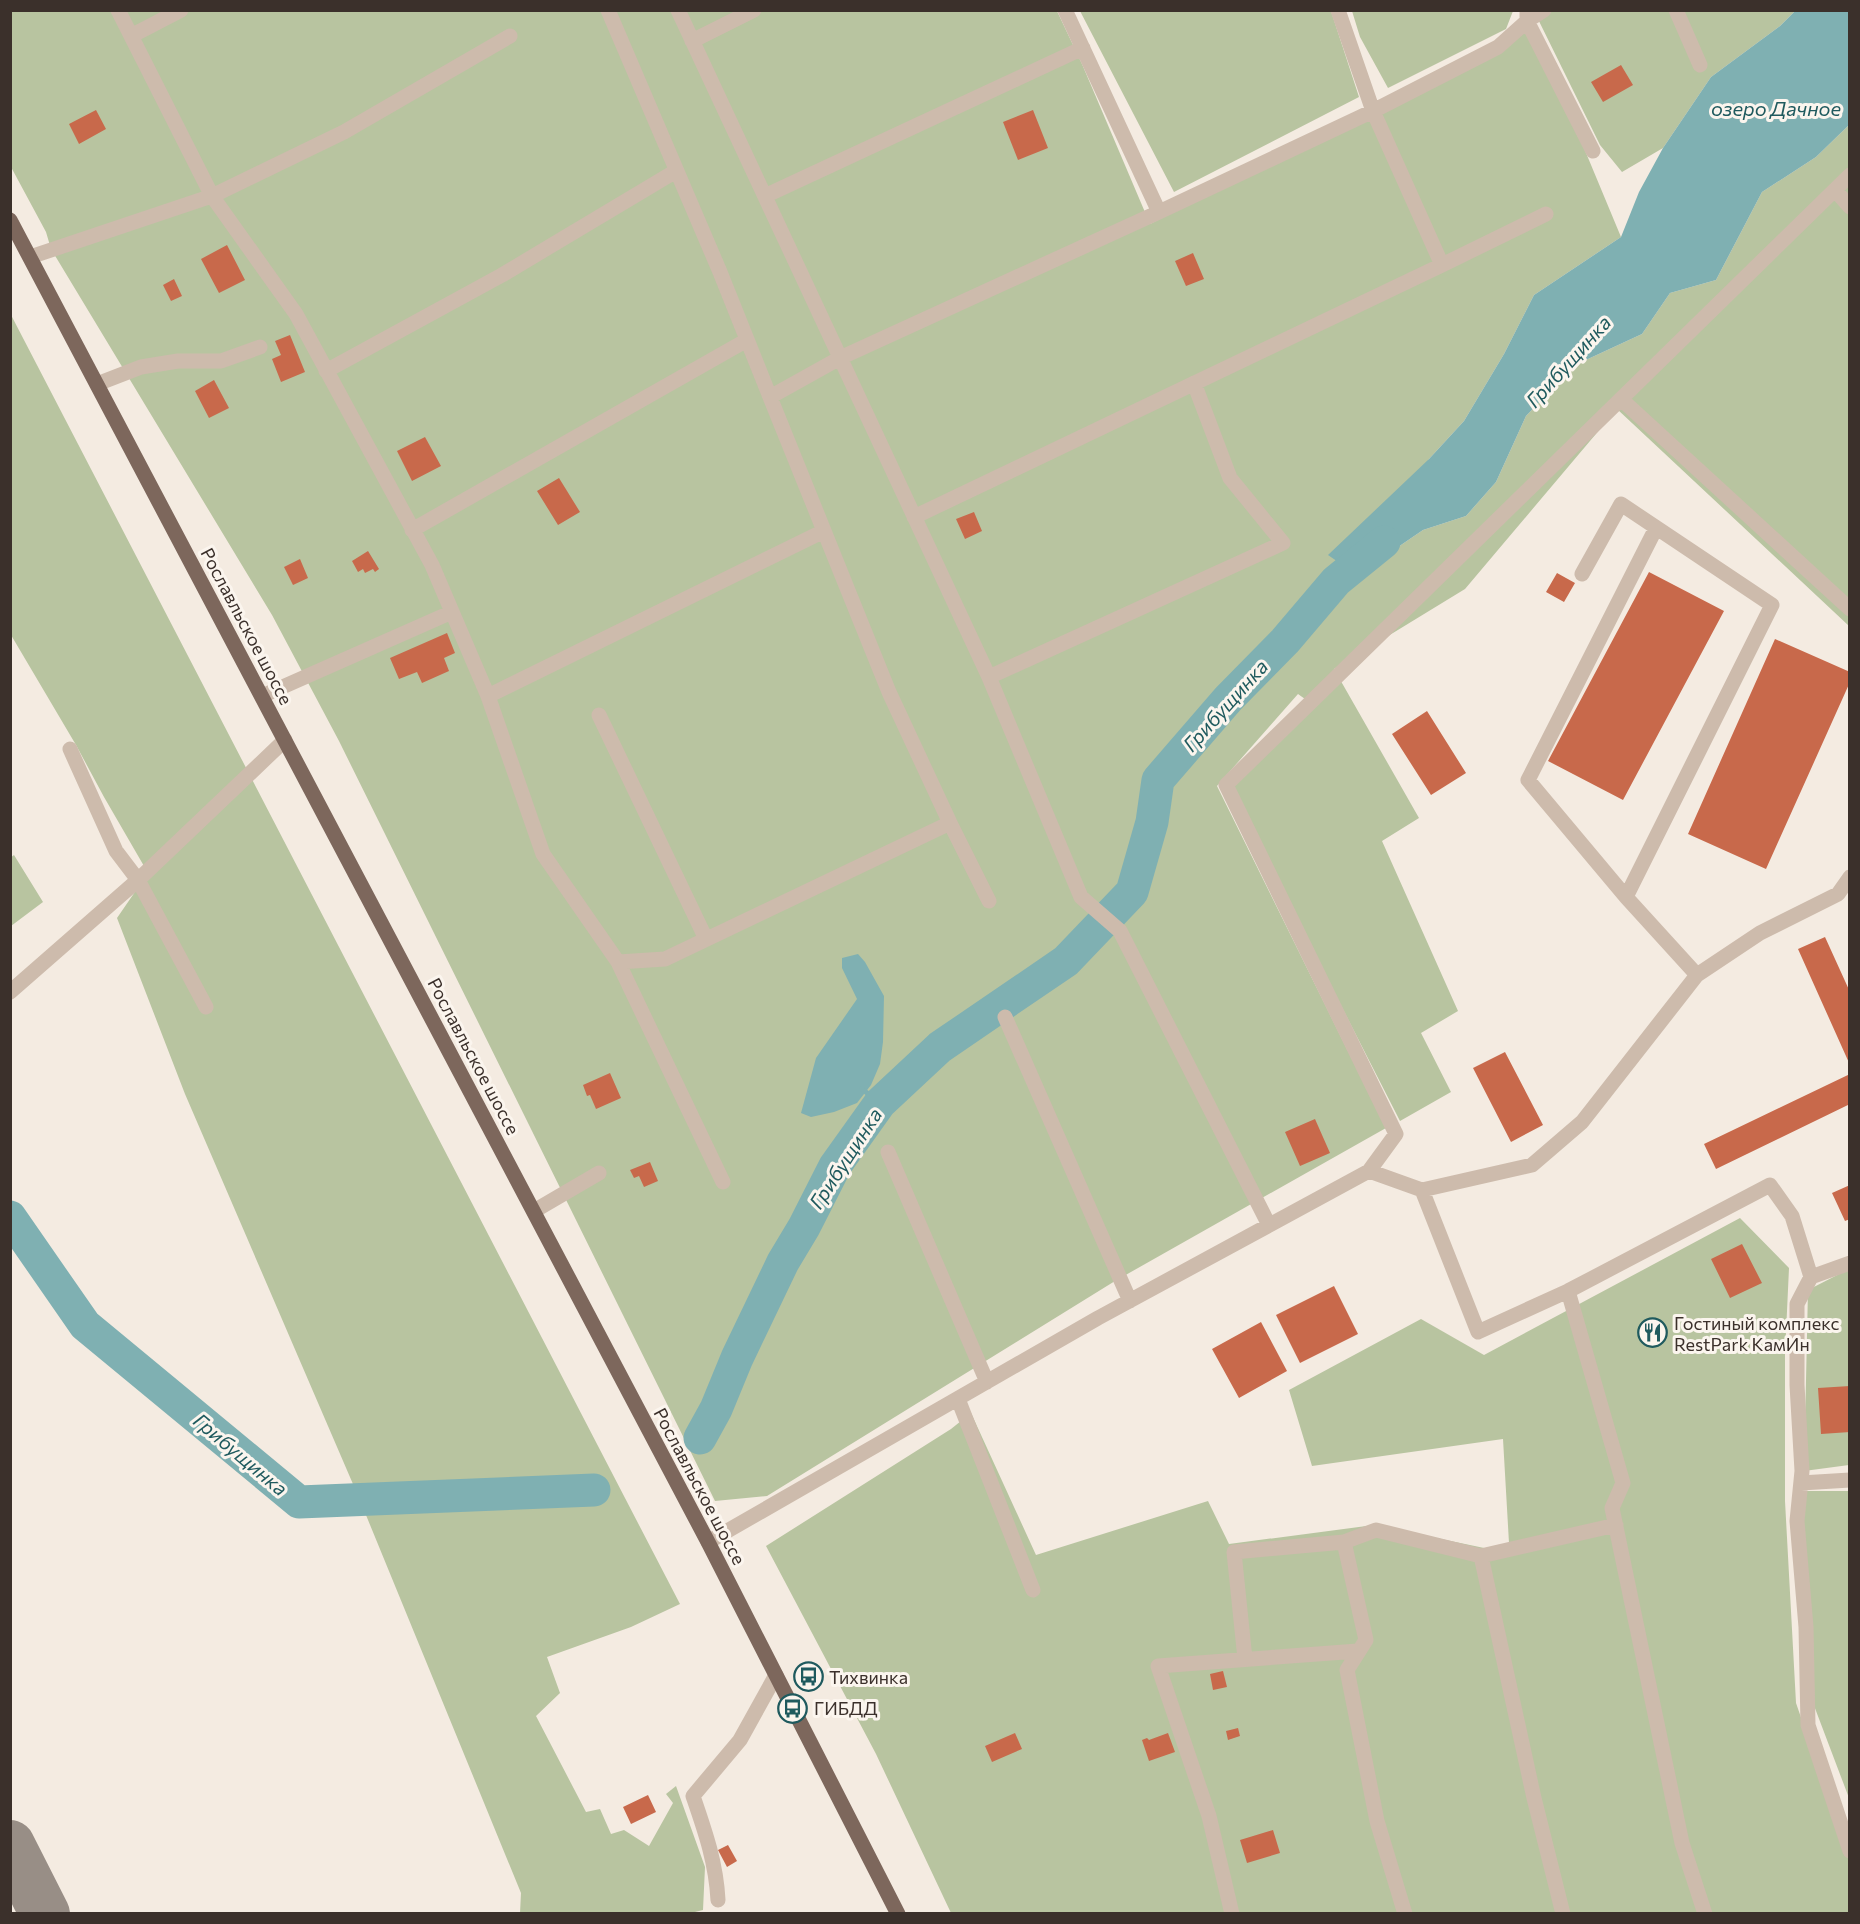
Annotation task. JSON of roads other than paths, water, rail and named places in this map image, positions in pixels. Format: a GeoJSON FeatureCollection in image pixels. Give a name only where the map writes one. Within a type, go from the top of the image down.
{"type":"FeatureCollection","features":[{"type":"Feature","properties":{"kind":"main road","name":"Рославльское шоссе"},"geometry":{"type":"LineString","coordinates":[[10,220],[708,1542],[898,1914]]}},
{"type":"Feature","properties":{"kind":"lane"},"geometry":{"type":"LineString","coordinates":[[118,10],[212,196],[296,314],[432,565],[488,696],[543,854],[618,962],[723,1182]]}},
{"type":"Feature","properties":{"kind":"lane"},"geometry":{"type":"LineString","coordinates":[[131,36],[181,10]]}},
{"type":"Feature","properties":{"kind":"lane"},"geometry":{"type":"LineString","coordinates":[[608,10],[747,340],[889,692],[989,901]]}},
{"type":"Feature","properties":{"kind":"lane"},"geometry":{"type":"LineString","coordinates":[[678,10],[988,677],[1081,897],[1120,931],[1269,1225]]}},
{"type":"Feature","properties":{"kind":"lane"},"geometry":{"type":"LineString","coordinates":[[692,40],[754,10]]}},
{"type":"Feature","properties":{"kind":"lane"},"geometry":{"type":"LineString","coordinates":[[1065,10],[1159,212]]}},
{"type":"Feature","properties":{"kind":"lane"},"geometry":{"type":"LineString","coordinates":[[1338,10],[1373,111],[1442,265]]}},
{"type":"Feature","properties":{"kind":"lane"},"geometry":{"type":"LineString","coordinates":[[770,397],[840,358],[1373,111],[1498,47],[1527,16],[1544,10]]}},
{"type":"Feature","properties":{"kind":"lane"},"geometry":{"type":"LineString","coordinates":[[1676,10],[1700,65]]}},
{"type":"Feature","properties":{"kind":"lane"},"geometry":{"type":"LineString","coordinates":[[1527,16],[1593,151]]}},
{"type":"Feature","properties":{"kind":"lane"},"geometry":{"type":"LineString","coordinates":[[30,257],[212,196],[344,132],[510,36]]}},
{"type":"Feature","properties":{"kind":"lane"},"geometry":{"type":"LineString","coordinates":[[765,196],[1083,48]]}},
{"type":"Feature","properties":{"kind":"lane"},"geometry":{"type":"LineString","coordinates":[[326,371],[502,274],[676,171]]}},
{"type":"Feature","properties":{"kind":"lane"},"geometry":{"type":"LineString","coordinates":[[708,1542],[1130,1301],[1369,1171],[1396,1134],[1226,785],[1850,175]]}},
{"type":"Feature","properties":{"kind":"lane"},"geometry":{"type":"LineString","coordinates":[[1835,190],[1850,207]]}},
{"type":"Feature","properties":{"kind":"lane"},"geometry":{"type":"LineString","coordinates":[[914,517],[1546,214]]}},
{"type":"Feature","properties":{"kind":"lane"},"geometry":{"type":"LineString","coordinates":[[412,530],[747,340]]}},
{"type":"Feature","properties":{"kind":"lane"},"geometry":{"type":"LineString","coordinates":[[97,384],[141,367],[178,361],[221,361],[260,347]]}},
{"type":"Feature","properties":{"kind":"lane"},"geometry":{"type":"LineString","coordinates":[[988,677],[1283,543],[1230,478],[1194,383]]}},
{"type":"Feature","properties":{"kind":"lane"},"geometry":{"type":"LineString","coordinates":[[1621,399],[1850,609]]}},
{"type":"Feature","properties":{"kind":"lane"},"geometry":{"type":"LineString","coordinates":[[1582,574],[1621,504],[1772,605],[1626,897]]}},
{"type":"Feature","properties":{"kind":"lane"},"geometry":{"type":"LineString","coordinates":[[1656,528],[1528,780],[1626,897],[1697,975]]}},
{"type":"Feature","properties":{"kind":"lane"},"geometry":{"type":"LineString","coordinates":[[488,696],[824,531]]}},
{"type":"Feature","properties":{"kind":"lane"},"geometry":{"type":"LineString","coordinates":[[262,696],[452,612]]}},
{"type":"Feature","properties":{"kind":"lane"},"geometry":{"type":"LineString","coordinates":[[598,715],[706,939]]}},
{"type":"Feature","properties":{"kind":"lane"},"geometry":{"type":"LineString","coordinates":[[10,992],[138,880],[285,740]]}},
{"type":"Feature","properties":{"kind":"lane"},"geometry":{"type":"LineString","coordinates":[[70,749],[116,851],[138,880],[206,1006]]}},
{"type":"Feature","properties":{"kind":"lane"},"geometry":{"type":"LineString","coordinates":[[618,962],[665,959],[950,823]]}},
{"type":"Feature","properties":{"kind":"lane"},"geometry":{"type":"LineString","coordinates":[[1369,1171],[1422,1190],[1532,1165],[1582,1122],[1697,975],[1760,933],[1838,894],[1850,877]]}},
{"type":"Feature","properties":{"kind":"lane"},"geometry":{"type":"LineString","coordinates":[[1005,1017],[1130,1301]]}},
{"type":"Feature","properties":{"kind":"lane"},"geometry":{"type":"LineString","coordinates":[[888,1152],[987,1382]]}},
{"type":"Feature","properties":{"kind":"lane"},"geometry":{"type":"LineString","coordinates":[[534,1211],[598,1173]]}},
{"type":"Feature","properties":{"kind":"lane"},"geometry":{"type":"LineString","coordinates":[[1422,1190],[1478,1332],[1568,1291],[1770,1185],[1792,1216],[1811,1277]]}},
{"type":"Feature","properties":{"kind":"lane"},"geometry":{"type":"LineString","coordinates":[[1850,1263],[1811,1277],[1797,1304],[1797,1385],[1802,1471],[1797,1521],[1806,1627],[1808,1725],[1850,1851]]}},
{"type":"Feature","properties":{"kind":"lane"},"geometry":{"type":"LineString","coordinates":[[1568,1291],[1623,1483],[1612,1508],[1682,1843],[1705,1914]]}},
{"type":"Feature","properties":{"kind":"lane"},"geometry":{"type":"LineString","coordinates":[[958,1399],[1033,1590]]}},
{"type":"Feature","properties":{"kind":"lane"},"geometry":{"type":"LineString","coordinates":[[1801,1483],[1850,1480]]}},
{"type":"Feature","properties":{"kind":"lane"},"geometry":{"type":"LineString","coordinates":[[1245,1659],[1234,1552],[1344,1542],[1376,1530],[1481,1556],[1616,1525]]}},
{"type":"Feature","properties":{"kind":"lane"},"geometry":{"type":"LineString","coordinates":[[1344,1542],[1366,1640],[1347,1670],[1377,1821],[1405,1914]]}},
{"type":"Feature","properties":{"kind":"lane"},"geometry":{"type":"LineString","coordinates":[[1481,1556],[1534,1798],[1563,1914]]}},
{"type":"Feature","properties":{"kind":"lane"},"geometry":{"type":"LineString","coordinates":[[1232,1914],[1209,1816],[1158,1666],[1359,1651]]}},
{"type":"Feature","properties":{"kind":"lane"},"geometry":{"type":"LineString","coordinates":[[718,1900],[715,1865],[693,1796],[740,1740],[776,1675]]}},
{"type":"Feature","properties":{"kind":"water","name":"озеро Дачное"},"geometry":{"type":"Polygon","coordinates":[[[1795,11],[1849,11],[1849,125],[1816,157],[1762,192],[1716,280],[1670,293],[1642,334],[1575,365],[1526,416],[1496,482],[1466,516],[1423,530],[1357,575],[1328,555],[1429,459],[1464,421],[1504,354],[1534,295],[1621,237],[1639,192],[1663,148],[1711,77],[1780,26],[1795,11]]]}},
{"type":"Feature","properties":{"kind":"water"},"geometry":{"type":"Polygon","coordinates":[[[858,954],[884,996],[880,1064],[871,1085],[857,1103],[834,1112],[811,1117],[801,1113],[816,1058],[857,999],[842,968],[842,958],[858,954]]]}},
{"type":"Feature","properties":{"kind":"waterway","name":"Грибущинка"},"geometry":{"type":"LineString","coordinates":[[700,1438],[716,1409],[737,1358],[783,1262],[835,1166],[880,1103],[940,1047],[1066,961],[1132,892],[1152,822],[1158,780],[1228,699],[1285,641],[1336,581],[1384,542]]}},
{"type":"Feature","properties":{"kind":"waterway"},"geometry":{"type":"LineString","coordinates":[[862,1089],[880,1103]]}},
{"type":"Feature","properties":{"kind":"waterway","name":"Грибущинка"},"geometry":{"type":"LineString","coordinates":[[10,1217],[85,1325],[299,1502],[594,1490]]}},
{"type":"Feature","properties":{"kind":"place","name":"Гостиный комплекс RestPark КамИн"},"geometry":{"type":"Point","coordinates":[1653,1333]}},
{"type":"Feature","properties":{"kind":"place","name":"Тихвинка"},"geometry":{"type":"Point","coordinates":[808,1677]}},
{"type":"Feature","properties":{"kind":"place","name":"ГИБДД"},"geometry":{"type":"Point","coordinates":[793,1708]}}]}
